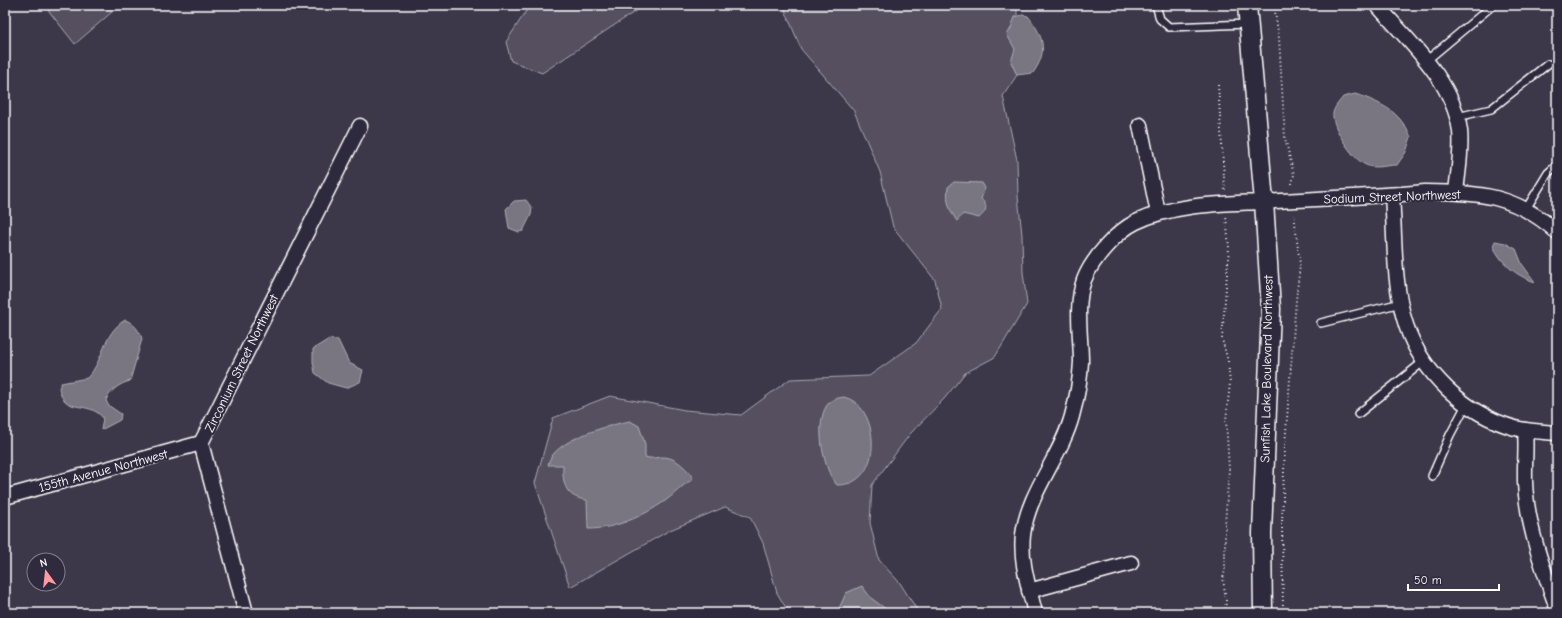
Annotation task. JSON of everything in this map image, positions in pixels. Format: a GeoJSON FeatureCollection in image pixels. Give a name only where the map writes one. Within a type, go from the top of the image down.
{"type":"FeatureCollection","features":[{"type":"Feature","properties":{"kind":"street","name":"Sunfish Lake Boulevard Northwest"},"geometry":{"type":"LineString","coordinates":[[1247,5],[1264,202],[1271,308],[1263,498],[1263,613]]}},
{"type":"Feature","properties":{"kind":"street"},"geometry":{"type":"LineString","coordinates":[[1377,5],[1426,61],[1443,85],[1457,117],[1461,149],[1456,192]]}},
{"type":"Feature","properties":{"kind":"street"},"geometry":{"type":"LineString","coordinates":[[1140,125],[1158,213]]}},
{"type":"Feature","properties":{"kind":"street","name":"Zirconium Street Northwest"},"geometry":{"type":"LineString","coordinates":[[246,613],[201,443],[360,126]]}},
{"type":"Feature","properties":{"kind":"street","name":"Sodium Street Northwest"},"geometry":{"type":"LineString","coordinates":[[1264,202],[1425,192],[1456,192],[1502,199],[1526,208],[1557,232]]}},
{"type":"Feature","properties":{"kind":"street"},"geometry":{"type":"LineString","coordinates":[[1392,195],[1400,303],[1406,324],[1423,362],[1440,381],[1466,405],[1493,419],[1525,430],[1557,433]]}},
{"type":"Feature","properties":{"kind":"street"},"geometry":{"type":"LineString","coordinates":[[1035,613],[1029,591],[1023,557],[1023,535],[1030,507],[1072,418],[1078,390],[1080,363],[1080,304],[1084,280],[1098,256],[1116,237],[1135,223],[1158,213],[1205,205],[1264,202]]}},
{"type":"Feature","properties":{"kind":"street"},"geometry":{"type":"LineString","coordinates":[[1525,430],[1525,494],[1530,521],[1540,558],[1557,608]]}},
{"type":"Feature","properties":{"kind":"street","name":"155th Avenue Northwest"},"geometry":{"type":"LineString","coordinates":[[5,497],[201,443]]}},
{"type":"Feature","properties":{"kind":"street"},"geometry":{"type":"LineString","coordinates":[[1029,591],[1131,563]]}},
{"type":"Feature","properties":{"kind":"lane"},"geometry":{"type":"LineString","coordinates":[[1156,5],[1160,19],[1169,27],[1248,24]]}},
{"type":"Feature","properties":{"kind":"lane"},"geometry":{"type":"LineString","coordinates":[[1426,61],[1493,5]]}},
{"type":"Feature","properties":{"kind":"lane"},"geometry":{"type":"LineString","coordinates":[[1457,117],[1491,109],[1548,64]]}},
{"type":"Feature","properties":{"kind":"lane"},"geometry":{"type":"LineString","coordinates":[[1526,208],[1548,173],[1557,165]]}},
{"type":"Feature","properties":{"kind":"lane"},"geometry":{"type":"LineString","coordinates":[[1320,323],[1400,303]]}},
{"type":"Feature","properties":{"kind":"lane"},"geometry":{"type":"LineString","coordinates":[[1358,414],[1423,362]]}},
{"type":"Feature","properties":{"kind":"lane"},"geometry":{"type":"LineString","coordinates":[[1432,476],[1450,435],[1466,405]]}},
{"type":"Feature","properties":{"kind":"path"},"geometry":{"type":"LineString","coordinates":[[1274,5],[1279,38],[1285,138],[1294,174],[1291,187],[1300,265],[1285,445],[1282,523],[1283,613]]}},
{"type":"Feature","properties":{"kind":"path"},"geometry":{"type":"LineString","coordinates":[[1553,5],[1557,8]]}},
{"type":"Feature","properties":{"kind":"path"},"geometry":{"type":"LineString","coordinates":[[1218,85],[1229,248],[1222,339],[1228,361],[1230,383],[1226,420],[1229,469],[1224,525],[1223,579],[1226,600],[1225,613]]}},
{"type":"Feature","properties":{"kind":"shaded area"},"geometry":{"type":"Polygon","coordinates":[[[44,5],[120,5],[75,44],[44,5]]]}},
{"type":"Feature","properties":{"kind":"shaded area"},"geometry":{"type":"Polygon","coordinates":[[[530,5],[645,5],[542,73],[511,61],[506,42],[530,5]]]}},
{"type":"Feature","properties":{"kind":"shaded area"},"geometry":{"type":"Polygon","coordinates":[[[783,5],[1017,5],[1017,75],[1003,96],[1017,160],[1023,272],[1027,304],[995,357],[965,373],[944,399],[910,434],[872,485],[870,523],[879,560],[900,583],[919,613],[789,613],[777,593],[763,543],[750,517],[725,507],[670,530],[570,587],[535,483],[553,418],[610,396],[685,410],[741,415],[790,379],[869,376],[916,343],[942,309],[935,280],[893,227],[880,172],[854,111],[801,49],[783,5]]]}},
{"type":"Feature","properties":{"kind":"shaded area"},"geometry":{"type":"Polygon","coordinates":[[[1022,15],[1028,16],[1037,30],[1042,43],[1042,50],[1038,65],[1033,73],[1017,75],[1011,62],[1015,49],[1007,35],[1015,17],[1022,15]]]}},
{"type":"Feature","properties":{"kind":"shaded area"},"geometry":{"type":"Polygon","coordinates":[[[1355,94],[1387,108],[1398,116],[1406,128],[1411,137],[1406,152],[1397,165],[1375,167],[1368,166],[1359,161],[1343,141],[1335,126],[1333,113],[1343,97],[1355,94]]]}},
{"type":"Feature","properties":{"kind":"shaded area"},"geometry":{"type":"Polygon","coordinates":[[[954,182],[982,183],[985,188],[981,199],[985,204],[986,209],[979,218],[963,214],[957,221],[950,209],[947,197],[948,187],[954,182]]]}},
{"type":"Feature","properties":{"kind":"shaded area"},"geometry":{"type":"Polygon","coordinates":[[[526,200],[532,208],[531,215],[523,231],[519,232],[509,228],[506,209],[514,201],[526,200]]]}},
{"type":"Feature","properties":{"kind":"shaded area"},"geometry":{"type":"Polygon","coordinates":[[[1495,241],[1505,243],[1516,249],[1522,264],[1535,282],[1515,272],[1500,258],[1493,246],[1495,241]]]}},
{"type":"Feature","properties":{"kind":"shaded area"},"geometry":{"type":"Polygon","coordinates":[[[125,320],[136,327],[142,339],[130,381],[116,388],[110,393],[106,400],[108,405],[121,414],[120,420],[101,430],[103,418],[97,412],[71,405],[66,402],[62,397],[59,388],[61,383],[87,378],[93,371],[112,332],[125,320]]]}},
{"type":"Feature","properties":{"kind":"shaded area"},"geometry":{"type":"Polygon","coordinates":[[[329,339],[338,340],[349,363],[363,370],[360,382],[346,388],[328,383],[315,373],[313,349],[329,339]]]}},
{"type":"Feature","properties":{"kind":"shaded area"},"geometry":{"type":"Polygon","coordinates":[[[843,397],[855,403],[865,413],[870,428],[872,444],[870,459],[864,473],[853,482],[837,485],[827,467],[823,454],[821,427],[823,415],[827,405],[834,399],[843,397]]]}},
{"type":"Feature","properties":{"kind":"shaded area"},"geometry":{"type":"Polygon","coordinates":[[[630,421],[639,426],[645,444],[645,457],[670,458],[682,465],[692,475],[692,480],[665,501],[648,512],[629,521],[609,527],[588,529],[587,500],[574,496],[567,489],[563,478],[563,465],[548,465],[552,456],[570,441],[596,430],[630,421]]]}},
{"type":"Feature","properties":{"kind":"shaded area"},"geometry":{"type":"Polygon","coordinates":[[[862,586],[871,598],[891,613],[837,613],[846,593],[862,586]]]}}]}
